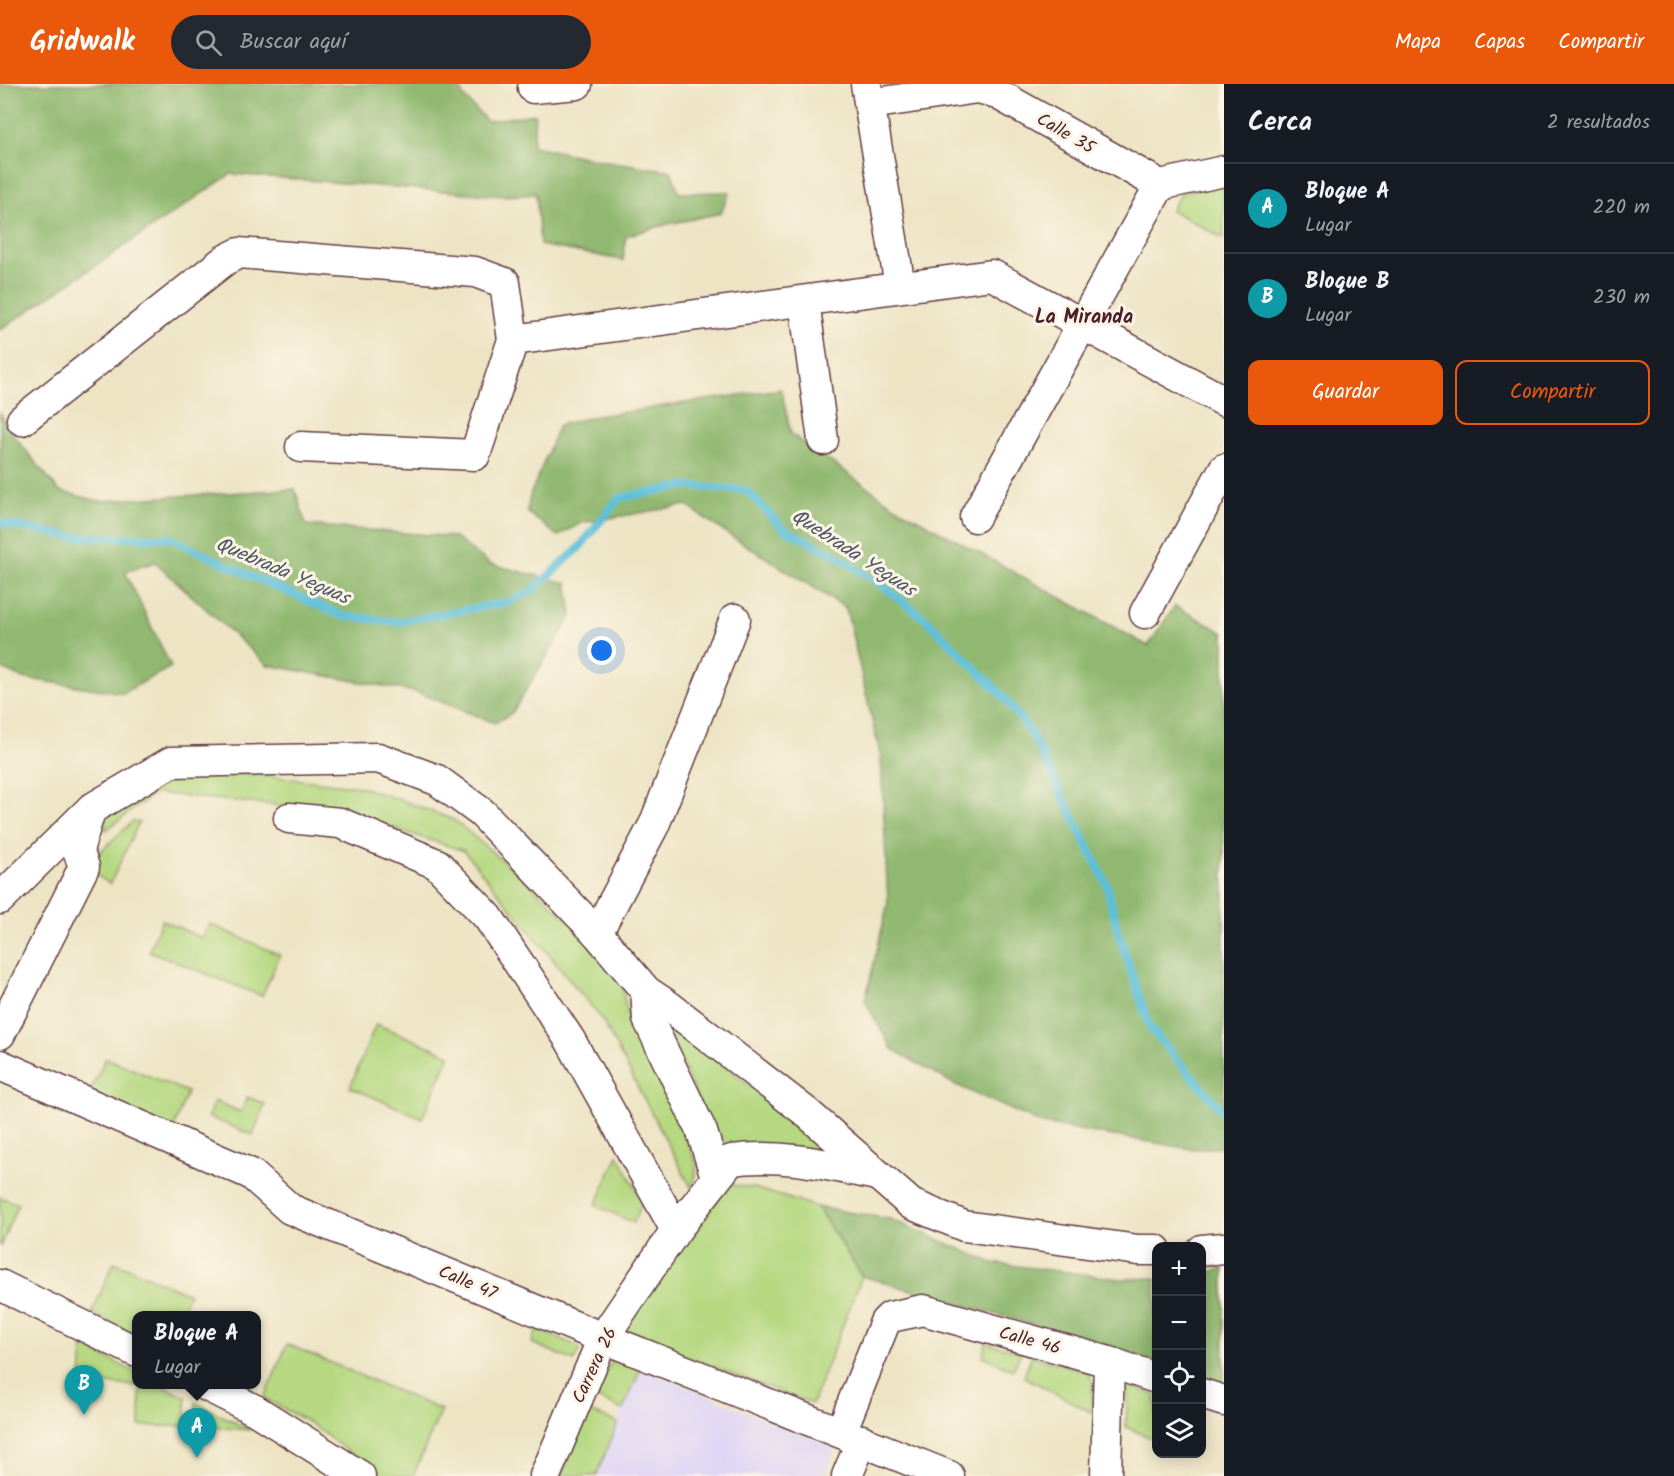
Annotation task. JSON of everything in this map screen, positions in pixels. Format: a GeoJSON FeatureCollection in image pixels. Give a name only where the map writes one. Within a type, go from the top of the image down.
{"type":"FeatureCollection","features":[{"type":"Feature","properties":{"kind":"street"},"geometry":{"type":"LineString","coordinates":[[533,88],[577,84]]}},
{"type":"Feature","properties":{"kind":"street","name":"Calle 35"},"geometry":{"type":"LineString","coordinates":[[868,94],[977,88],[994,92],[1160,186]]}},
{"type":"Feature","properties":{"kind":"street"},"geometry":{"type":"LineString","coordinates":[[868,94],[900,286]]}},
{"type":"Feature","properties":{"kind":"street"},"geometry":{"type":"LineString","coordinates":[[975,517],[1160,186],[1224,171]]}},
{"type":"Feature","properties":{"kind":"street"},"geometry":{"type":"LineString","coordinates":[[22,420],[225,260],[239,253],[475,272],[505,283],[513,340],[475,455],[301,447]]}},
{"type":"Feature","properties":{"kind":"street"},"geometry":{"type":"LineString","coordinates":[[513,340],[992,275],[1224,401]]}},
{"type":"Feature","properties":{"kind":"street"},"geometry":{"type":"LineString","coordinates":[[804,301],[823,440]]}},
{"type":"Feature","properties":{"kind":"street"},"geometry":{"type":"LineString","coordinates":[[1145,613],[1224,469]]}},
{"type":"Feature","properties":{"kind":"street"},"geometry":{"type":"LineString","coordinates":[[597,933],[654,825],[735,619]]}},
{"type":"Feature","properties":{"kind":"street"},"geometry":{"type":"LineString","coordinates":[[0,899],[91,809],[171,762],[378,758],[436,780],[482,813],[597,933],[646,991],[806,1112],[911,1204],[964,1226],[1080,1243],[1152,1250]]}},
{"type":"Feature","properties":{"kind":"street"},"geometry":{"type":"LineString","coordinates":[[0,1034],[84,867],[78,850],[91,809]]}},
{"type":"Feature","properties":{"kind":"street"},"geometry":{"type":"LineString","coordinates":[[289,818],[340,823],[436,864],[488,917],[570,1040],[676,1230]]}},
{"type":"Feature","properties":{"kind":"street"},"geometry":{"type":"LineString","coordinates":[[646,991],[648,1019],[702,1132],[716,1177]]}},
{"type":"Feature","properties":{"kind":"street","name":"Calle 47"},"geometry":{"type":"LineString","coordinates":[[0,1065],[251,1174],[290,1209],[603,1338],[949,1476]]}},
{"type":"Feature","properties":{"kind":"street","name":"Carrera 26"},"geometry":{"type":"LineString","coordinates":[[545,1476],[603,1338],[676,1230],[731,1160],[757,1156],[790,1159],[876,1175]]}},
{"type":"Feature","properties":{"kind":"street"},"geometry":{"type":"LineString","coordinates":[[1206,1250],[1224,1248]]}},
{"type":"Feature","properties":{"kind":"street"},"geometry":{"type":"LineString","coordinates":[[0,1285],[132,1350]]}},
{"type":"Feature","properties":{"kind":"street","name":"Calle 46"},"geometry":{"type":"LineString","coordinates":[[852,1436],[885,1322],[890,1317],[902,1314],[923,1310],[1109,1362],[1152,1377]]}},
{"type":"Feature","properties":{"kind":"street"},"geometry":{"type":"LineString","coordinates":[[1106,1476],[1109,1362]]}},
{"type":"Feature","properties":{"kind":"street"},"geometry":{"type":"LineString","coordinates":[[213,1389],[255,1410],[360,1476]]}},
{"type":"Feature","properties":{"kind":"street"},"geometry":{"type":"LineString","coordinates":[[1206,1395],[1224,1401]]}},
{"type":"Feature","properties":{"kind":"street"},"geometry":{"type":"LineString","coordinates":[[847,1476],[852,1436]]}},
{"type":"Feature","properties":{"kind":"shaded area"},"geometry":{"type":"Polygon","coordinates":[[[641,1368],[835,1448],[824,1476],[596,1476],[641,1368]]]}},
{"type":"Feature","properties":{"kind":"green space"},"geometry":{"type":"Polygon","coordinates":[[[0,84],[459,84],[463,96],[487,121],[535,114],[533,146],[588,158],[671,171],[679,193],[730,192],[721,213],[626,236],[623,260],[540,245],[536,194],[504,196],[231,174],[0,330],[0,84]]]}},
{"type":"Feature","properties":{"kind":"green space"},"geometry":{"type":"Polygon","coordinates":[[[1224,183],[1224,239],[1171,210],[1182,192],[1224,183]]]}},
{"type":"Feature","properties":{"kind":"green space"},"geometry":{"type":"Polygon","coordinates":[[[781,389],[791,434],[896,507],[1148,646],[1175,606],[1224,633],[1224,1147],[1191,1149],[1043,1124],[952,1083],[892,1049],[865,1001],[888,903],[881,758],[846,608],[686,505],[581,523],[558,536],[527,512],[530,496],[559,425],[597,416],[781,389]]]}},
{"type":"Feature","properties":{"kind":"green space"},"geometry":{"type":"Polygon","coordinates":[[[0,413],[11,432],[59,491],[99,501],[295,489],[306,525],[454,537],[490,564],[567,583],[572,615],[512,713],[495,723],[416,692],[267,665],[155,562],[125,572],[171,667],[123,693],[22,678],[0,668],[0,413]]]}},
{"type":"Feature","properties":{"kind":"green space"},"geometry":{"type":"Polygon","coordinates":[[[235,772],[361,787],[401,800],[454,820],[527,881],[581,932],[622,985],[627,1012],[635,1036],[676,1112],[697,1166],[692,1189],[601,1018],[464,851],[343,812],[155,793],[106,830],[103,815],[169,774],[235,772]]]}},
{"type":"Feature","properties":{"kind":"green space"},"geometry":{"type":"Polygon","coordinates":[[[133,821],[139,822],[110,884],[84,867],[133,821]]]}},
{"type":"Feature","properties":{"kind":"green space"},"geometry":{"type":"Polygon","coordinates":[[[162,920],[202,938],[210,924],[280,955],[262,996],[149,951],[162,920]]]}},
{"type":"Feature","properties":{"kind":"green space"},"geometry":{"type":"Polygon","coordinates":[[[661,1016],[834,1151],[722,1155],[661,1016]]]}},
{"type":"Feature","properties":{"kind":"green space"},"geometry":{"type":"Polygon","coordinates":[[[376,1024],[450,1055],[422,1118],[350,1087],[376,1024]]]}},
{"type":"Feature","properties":{"kind":"green space"},"geometry":{"type":"Polygon","coordinates":[[[106,1058],[187,1092],[173,1130],[89,1093],[106,1058]]]}},
{"type":"Feature","properties":{"kind":"green space"},"geometry":{"type":"Polygon","coordinates":[[[247,1097],[265,1104],[253,1135],[208,1117],[214,1101],[241,1112],[247,1097]]]}},
{"type":"Feature","properties":{"kind":"green space"},"geometry":{"type":"Polygon","coordinates":[[[618,1155],[643,1201],[634,1223],[596,1205],[618,1155]]]}},
{"type":"Feature","properties":{"kind":"green space"},"geometry":{"type":"Polygon","coordinates":[[[716,1183],[754,1188],[817,1207],[862,1276],[812,1404],[618,1331],[716,1183]]]}},
{"type":"Feature","properties":{"kind":"green space"},"geometry":{"type":"Polygon","coordinates":[[[0,1197],[18,1204],[0,1247],[0,1197]]]}},
{"type":"Feature","properties":{"kind":"green space"},"geometry":{"type":"Polygon","coordinates":[[[817,1207],[890,1219],[993,1263],[1122,1279],[1152,1278],[1152,1361],[1112,1347],[862,1276],[817,1207]]]}},
{"type":"Feature","properties":{"kind":"green space"},"geometry":{"type":"Polygon","coordinates":[[[114,1262],[189,1294],[181,1311],[132,1311],[132,1333],[92,1313],[114,1262]]]}},
{"type":"Feature","properties":{"kind":"green space"},"geometry":{"type":"Polygon","coordinates":[[[1224,1267],[1224,1384],[1206,1378],[1206,1274],[1224,1267]]]}},
{"type":"Feature","properties":{"kind":"green space"},"geometry":{"type":"Polygon","coordinates":[[[537,1329],[578,1346],[580,1350],[574,1361],[532,1343],[537,1329]]]}},
{"type":"Feature","properties":{"kind":"green space"},"geometry":{"type":"Polygon","coordinates":[[[986,1343],[1021,1352],[1013,1370],[983,1356],[986,1343]]]}},
{"type":"Feature","properties":{"kind":"green space"},"geometry":{"type":"Polygon","coordinates":[[[287,1344],[441,1410],[413,1476],[381,1476],[308,1422],[264,1398],[287,1344]]]}},
{"type":"Feature","properties":{"kind":"green space"},"geometry":{"type":"Polygon","coordinates":[[[83,1346],[132,1370],[132,1385],[81,1382],[83,1346]]]}},
{"type":"Feature","properties":{"kind":"green space"},"geometry":{"type":"Polygon","coordinates":[[[1031,1356],[1087,1371],[1093,1382],[1091,1412],[1024,1377],[1031,1356]]]}},
{"type":"Feature","properties":{"kind":"green space"},"geometry":{"type":"Polygon","coordinates":[[[613,1358],[641,1368],[623,1410],[595,1397],[613,1358]]]}},
{"type":"Feature","properties":{"kind":"green space"},"geometry":{"type":"Polygon","coordinates":[[[1128,1384],[1152,1393],[1152,1438],[1126,1427],[1128,1384]]]}},
{"type":"Feature","properties":{"kind":"green space"},"geometry":{"type":"Polygon","coordinates":[[[140,1389],[169,1389],[186,1397],[186,1426],[140,1426],[140,1389]]]}},
{"type":"Feature","properties":{"kind":"green space"},"geometry":{"type":"Polygon","coordinates":[[[196,1403],[251,1430],[195,1426],[196,1403]]]}},
{"type":"Feature","properties":{"kind":"green space"},"geometry":{"type":"Polygon","coordinates":[[[588,1411],[618,1423],[596,1476],[561,1476],[588,1411]]]}},
{"type":"Feature","properties":{"kind":"waterway","name":"Quebrada Yeguas"},"geometry":{"type":"LineString","coordinates":[[0,523],[73,537],[170,538],[343,616],[398,622],[509,602],[532,591],[578,549],[619,498],[684,486],[746,490],[784,529],[834,554],[884,587],[927,620],[1001,694],[1031,733],[1107,885],[1118,932],[1150,1028],[1224,1113]]}},
{"type":"Feature","properties":{"kind":"place","name":"Bloque B"},"geometry":{"type":"Point","coordinates":[84,1415]}},
{"type":"Feature","properties":{"kind":"place","name":"Bloque A"},"geometry":{"type":"Point","coordinates":[197,1458]}},
{"type":"Feature","properties":{"kind":"district","name":"La Miranda"},"geometry":{"type":"Point","coordinates":[1084,316]}}]}
